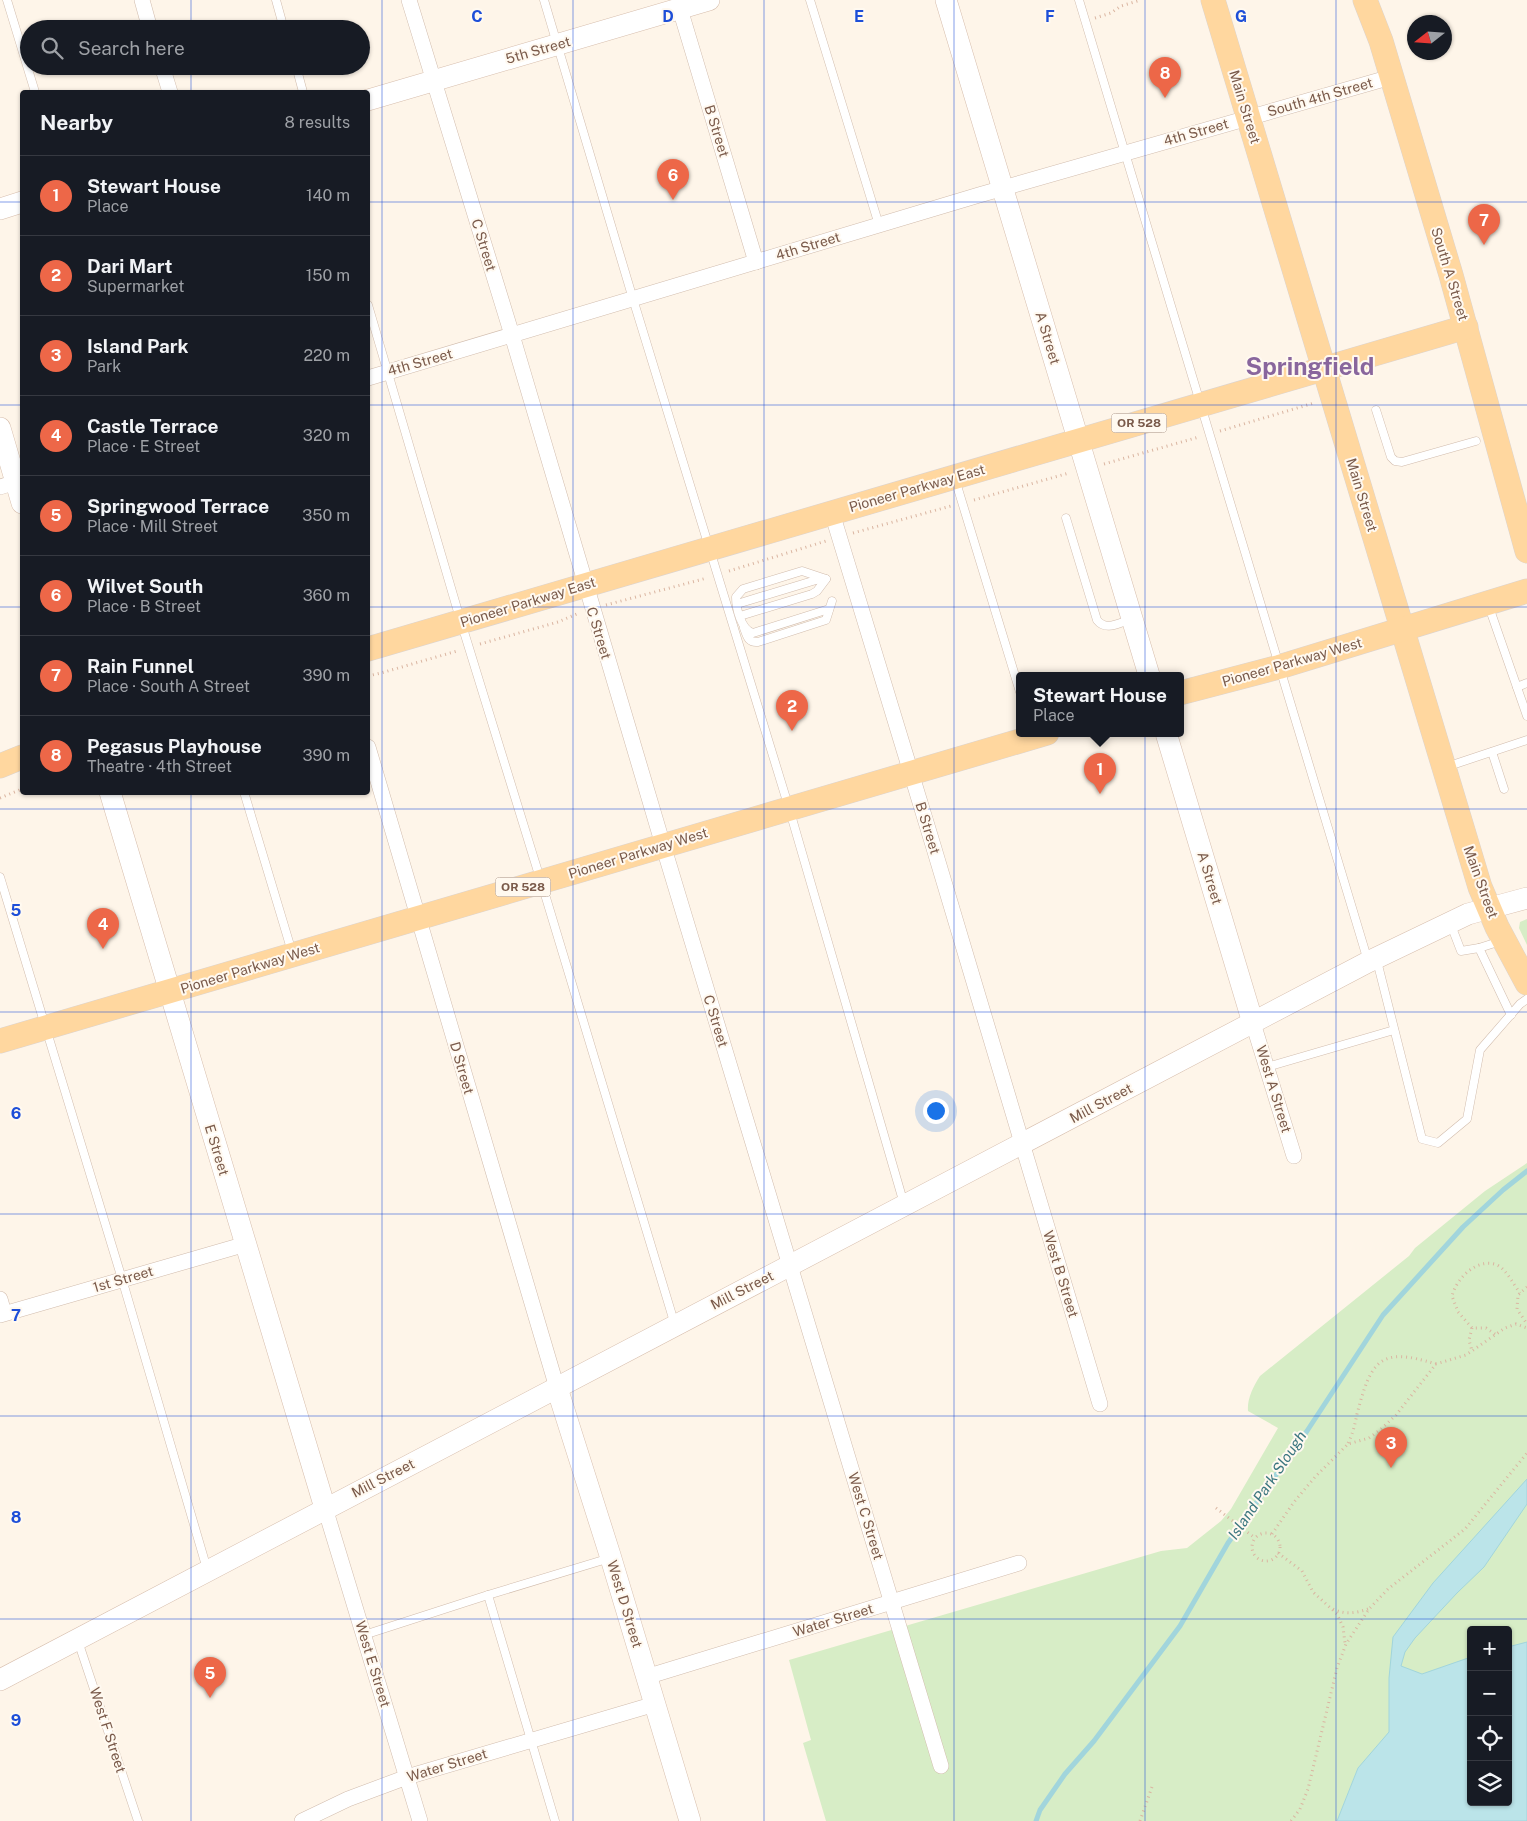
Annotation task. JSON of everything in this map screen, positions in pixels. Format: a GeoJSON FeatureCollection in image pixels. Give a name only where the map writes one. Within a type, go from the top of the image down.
{"type":"FeatureCollection","features":[{"type":"Feature","properties":{"kind":"main road","name":"Main Street"},"geometry":{"type":"LineString","coordinates":[[1213,0],[1323,370],[1488,908],[1527,983]]}},
{"type":"Feature","properties":{"kind":"main road","name":"South A Street"},"geometry":{"type":"LineString","coordinates":[[1365,0],[1381,41],[1466,327],[1527,551]]}},
{"type":"Feature","properties":{"kind":"main road","name":"Pioneer Parkway East"},"geometry":{"type":"LineString","coordinates":[[370,648],[1466,327]]}},
{"type":"Feature","properties":{"kind":"main road","name":"Pioneer Parkway West"},"geometry":{"type":"LineString","coordinates":[[1184,692],[1279,667],[1527,591]]}},
{"type":"Feature","properties":{"kind":"main road","name":"Pioneer Parkway West"},"geometry":{"type":"LineString","coordinates":[[0,1041],[1027,737]]}},
{"type":"Feature","properties":{"kind":"main road"},"geometry":{"type":"LineString","coordinates":[[0,766],[20,758]]}},
{"type":"Feature","properties":{"kind":"street"},"geometry":{"type":"LineString","coordinates":[[142,0],[148,20]]}},
{"type":"Feature","properties":{"kind":"street","name":"C Street"},"geometry":{"type":"LineString","coordinates":[[409,0],[512,335],[585,585],[790,1266]]}},
{"type":"Feature","properties":{"kind":"street","name":"5th Street"},"geometry":{"type":"LineString","coordinates":[[370,99],[558,44],[679,4],[710,0]]}},
{"type":"Feature","properties":{"kind":"street","name":"A Street"},"geometry":{"type":"LineString","coordinates":[[946,0],[1148,672]]}},
{"type":"Feature","properties":{"kind":"street","name":"B Street"},"geometry":{"type":"LineString","coordinates":[[679,4],[756,262]]}},
{"type":"Feature","properties":{"kind":"street"},"geometry":{"type":"LineString","coordinates":[[165,75],[169,90]]}},
{"type":"Feature","properties":{"kind":"street","name":"South 4th Street"},"geometry":{"type":"LineString","coordinates":[[1249,118],[1391,77]]}},
{"type":"Feature","properties":{"kind":"street","name":"4th Street"},"geometry":{"type":"LineString","coordinates":[[370,377],[879,224],[1249,118]]}},
{"type":"Feature","properties":{"kind":"street"},"geometry":{"type":"LineString","coordinates":[[0,209],[20,203]]}},
{"type":"Feature","properties":{"kind":"street"},"geometry":{"type":"LineString","coordinates":[[0,428],[13,483],[20,498]]}},
{"type":"Feature","properties":{"kind":"street","name":"B Street"},"geometry":{"type":"LineString","coordinates":[[832,513],[1022,1144]]}},
{"type":"Feature","properties":{"kind":"street","name":"A Street"},"geometry":{"type":"LineString","coordinates":[[1167,737],[1253,1023]]}},
{"type":"Feature","properties":{"kind":"street","name":"D Street"},"geometry":{"type":"LineString","coordinates":[[370,754],[557,1388]]}},
{"type":"Feature","properties":{"kind":"street","name":"E Street"},"geometry":{"type":"LineString","coordinates":[[111,795],[325,1508]]}},
{"type":"Feature","properties":{"kind":"street","name":"Mill Street"},"geometry":{"type":"LineString","coordinates":[[0,1680],[1372,960],[1450,922],[1488,908],[1527,898]]}},
{"type":"Feature","properties":{"kind":"street","name":"West A Street"},"geometry":{"type":"LineString","coordinates":[[1253,1023],[1294,1156]]}},
{"type":"Feature","properties":{"kind":"street","name":"West B Street"},"geometry":{"type":"LineString","coordinates":[[1022,1144],[1100,1404]]}},
{"type":"Feature","properties":{"kind":"street","name":"1st Street"},"geometry":{"type":"LineString","coordinates":[[1,1309],[122,1279],[246,1244]]}},
{"type":"Feature","properties":{"kind":"street","name":"West C Street"},"geometry":{"type":"LineString","coordinates":[[790,1266],[941,1766]]}},
{"type":"Feature","properties":{"kind":"street","name":"West D Street"},"geometry":{"type":"LineString","coordinates":[[557,1388],[611,1558],[690,1821]]}},
{"type":"Feature","properties":{"kind":"street","name":"West E Street"},"geometry":{"type":"LineString","coordinates":[[325,1508],[420,1821]]}},
{"type":"Feature","properties":{"kind":"street","name":"Water Street"},"geometry":{"type":"LineString","coordinates":[[646,1676],[1019,1563]]}},
{"type":"Feature","properties":{"kind":"street","name":"Water Street"},"geometry":{"type":"LineString","coordinates":[[302,1821],[348,1799],[407,1777],[654,1704]]}},
{"type":"Feature","properties":{"kind":"lane"},"geometry":{"type":"LineString","coordinates":[[8,0],[20,41]]}},
{"type":"Feature","properties":{"kind":"lane"},"geometry":{"type":"LineString","coordinates":[[276,0],[282,20]]}},
{"type":"Feature","properties":{"kind":"lane"},"geometry":{"type":"LineString","coordinates":[[544,0],[633,299],[789,808],[904,1206]]}},
{"type":"Feature","properties":{"kind":"lane"},"geometry":{"type":"LineString","coordinates":[[810,0],[879,224]]}},
{"type":"Feature","properties":{"kind":"lane"},"geometry":{"type":"LineString","coordinates":[[1079,0],[1279,667],[1394,1030],[1422,1140],[1438,1143],[1466,1119],[1480,1050],[1511,1014],[1527,999]]}},
{"type":"Feature","properties":{"kind":"lane"},"geometry":{"type":"LineString","coordinates":[[30,75],[34,90]]}},
{"type":"Feature","properties":{"kind":"lane"},"geometry":{"type":"LineString","coordinates":[[299,75],[303,90]]}},
{"type":"Feature","properties":{"kind":"lane"},"geometry":{"type":"LineString","coordinates":[[370,312],[461,622],[542,882],[675,1325]]}},
{"type":"Feature","properties":{"kind":"lane"},"geometry":{"type":"LineString","coordinates":[[1376,410],[1391,457],[1395,461],[1402,462],[1476,441]]}},
{"type":"Feature","properties":{"kind":"lane"},"geometry":{"type":"LineString","coordinates":[[954,477],[1016,679]]}},
{"type":"Feature","properties":{"kind":"lane"},"geometry":{"type":"LineString","coordinates":[[1066,518],[1097,620],[1100,624],[1108,626],[1132,618]]}},
{"type":"Feature","properties":{"kind":"lane"},"geometry":{"type":"LineString","coordinates":[[826,579],[802,571],[743,589],[736,597],[740,616],[744,628],[748,632],[760,631],[830,609],[832,600]]}},
{"type":"Feature","properties":{"kind":"lane"},"geometry":{"type":"LineString","coordinates":[[737,604],[816,580],[826,579]]}},
{"type":"Feature","properties":{"kind":"lane"},"geometry":{"type":"LineString","coordinates":[[740,616],[817,592],[826,579]]}},
{"type":"Feature","properties":{"kind":"lane"},"geometry":{"type":"LineString","coordinates":[[1488,603],[1527,716]]}},
{"type":"Feature","properties":{"kind":"lane"},"geometry":{"type":"LineString","coordinates":[[1517,687],[1527,684]]}},
{"type":"Feature","properties":{"kind":"lane"},"geometry":{"type":"LineString","coordinates":[[1444,768],[1527,740]]}},
{"type":"Feature","properties":{"kind":"lane"},"geometry":{"type":"LineString","coordinates":[[1492,752],[1504,789]]}},
{"type":"Feature","properties":{"kind":"lane"},"geometry":{"type":"LineString","coordinates":[[245,795],[293,954]]}},
{"type":"Feature","properties":{"kind":"lane"},"geometry":{"type":"LineString","coordinates":[[0,877],[208,1571]]}},
{"type":"Feature","properties":{"kind":"lane"},"geometry":{"type":"LineString","coordinates":[[1450,922],[1461,951],[1504,940]]}},
{"type":"Feature","properties":{"kind":"lane"},"geometry":{"type":"LineString","coordinates":[[1478,948],[1511,1014]]}},
{"type":"Feature","properties":{"kind":"lane"},"geometry":{"type":"LineString","coordinates":[[1267,1067],[1394,1030]]}},
{"type":"Feature","properties":{"kind":"lane"},"geometry":{"type":"LineString","coordinates":[[364,1635],[611,1558]]}},
{"type":"Feature","properties":{"kind":"lane"},"geometry":{"type":"LineString","coordinates":[[488,1595],[555,1821]]}},
{"type":"Feature","properties":{"kind":"lane","name":"West F Street"},"geometry":{"type":"LineString","coordinates":[[78,1639],[138,1821]]}},
{"type":"Feature","properties":{"kind":"path"},"geometry":{"type":"LineString","coordinates":[[1085,21],[1111,13],[1121,6],[1141,0]]}},
{"type":"Feature","properties":{"kind":"path"},"geometry":{"type":"LineString","coordinates":[[0,798],[20,789]]}},
{"type":"Feature","properties":{"kind":"path"},"geometry":{"type":"LineString","coordinates":[[1496,1334],[1486,1328],[1472,1328],[1458,1312],[1452,1296],[1458,1282],[1477,1265],[1496,1265],[1501,1268],[1520,1294]]}},
{"type":"Feature","properties":{"kind":"path"},"geometry":{"type":"LineString","coordinates":[[1527,1287],[1518,1295],[1517,1309],[1527,1324]]}},
{"type":"Feature","properties":{"kind":"path"},"geometry":{"type":"LineString","coordinates":[[1272,1534],[1315,1476],[1348,1444],[1353,1434],[1365,1388],[1377,1363],[1389,1358],[1406,1357],[1436,1364],[1466,1355],[1505,1328],[1516,1324],[1527,1328]]}},
{"type":"Feature","properties":{"kind":"path"},"geometry":{"type":"LineString","coordinates":[[1472,1328],[1469,1340],[1472,1350]]}},
{"type":"Feature","properties":{"kind":"path"},"geometry":{"type":"LineString","coordinates":[[1348,1444],[1369,1438],[1381,1429],[1396,1415],[1436,1364]]}},
{"type":"Feature","properties":{"kind":"path"},"geometry":{"type":"LineString","coordinates":[[1291,1821],[1300,1809],[1308,1789],[1337,1668],[1346,1644],[1369,1609],[1388,1590],[1465,1529],[1527,1453]]}},
{"type":"Feature","properties":{"kind":"path"},"geometry":{"type":"LineString","coordinates":[[1216,1508],[1255,1538]]}},
{"type":"Feature","properties":{"kind":"path"},"geometry":{"type":"LineString","coordinates":[[1263,1533],[1272,1534],[1280,1545],[1278,1554],[1267,1561],[1258,1558],[1252,1546],[1255,1538],[1263,1533]]}},
{"type":"Feature","properties":{"kind":"path"},"geometry":{"type":"LineString","coordinates":[[1278,1554],[1302,1571],[1312,1592],[1337,1614],[1343,1627],[1346,1644]]}},
{"type":"Feature","properties":{"kind":"path"},"geometry":{"type":"LineString","coordinates":[[1331,1608],[1339,1612],[1349,1613],[1369,1609]]}},
{"type":"Feature","properties":{"kind":"path"},"geometry":{"type":"LineString","coordinates":[[1140,1821],[1153,1784]]}},
{"type":"Feature","properties":{"kind":"green space"},"geometry":{"type":"Polygon","coordinates":[[[1527,919],[1527,945],[1519,928],[1520,922],[1527,919]]]}},
{"type":"Feature","properties":{"kind":"green space"},"geometry":{"type":"Polygon","coordinates":[[[1527,1163],[1527,1642],[1512,1653],[1512,1626],[1467,1626],[1467,1687],[1358,1768],[1337,1821],[826,1821],[803,1743],[811,1740],[789,1660],[1161,1551],[1187,1548],[1221,1521],[1231,1509],[1278,1428],[1248,1411],[1251,1393],[1260,1376],[1409,1256],[1415,1248],[1485,1191],[1527,1163]]]}},
{"type":"Feature","properties":{"kind":"water"},"geometry":{"type":"Polygon","coordinates":[[[1527,1479],[1527,1504],[1484,1567],[1415,1638],[1405,1652],[1401,1666],[1422,1674],[1467,1658],[1467,1806],[1512,1806],[1512,1646],[1527,1642],[1527,1821],[1337,1821],[1358,1768],[1389,1732],[1389,1678],[1393,1637],[1433,1583],[1527,1479]]]}},
{"type":"Feature","properties":{"kind":"waterway","name":"Island Park Slough"},"geometry":{"type":"LineString","coordinates":[[1036,1821],[1040,1810],[1065,1774],[1094,1741],[1180,1626],[1228,1543],[1307,1431],[1383,1315],[1463,1227],[1503,1190],[1527,1171]]}},
{"type":"Feature","properties":{"kind":"place","name":"Pegasus Playhouse"},"geometry":{"type":"Point","coordinates":[1165,98]}},
{"type":"Feature","properties":{"kind":"place","name":"Wilvet South"},"geometry":{"type":"Point","coordinates":[673,200]}},
{"type":"Feature","properties":{"kind":"place","name":"Rain Funnel"},"geometry":{"type":"Point","coordinates":[1484,245]}},
{"type":"Feature","properties":{"kind":"place","name":"Dari Mart"},"geometry":{"type":"Point","coordinates":[792,731]}},
{"type":"Feature","properties":{"kind":"place","name":"Stewart House"},"geometry":{"type":"Point","coordinates":[1100,794]}},
{"type":"Feature","properties":{"kind":"place","name":"Castle Terrace"},"geometry":{"type":"Point","coordinates":[103,949]}},
{"type":"Feature","properties":{"kind":"place","name":"Island Park"},"geometry":{"type":"Point","coordinates":[1391,1468]}},
{"type":"Feature","properties":{"kind":"place","name":"Springwood Terrace"},"geometry":{"type":"Point","coordinates":[210,1698]}},
{"type":"Feature","properties":{"kind":"district","name":"Springfield"},"geometry":{"type":"Point","coordinates":[1310,366]}}]}
